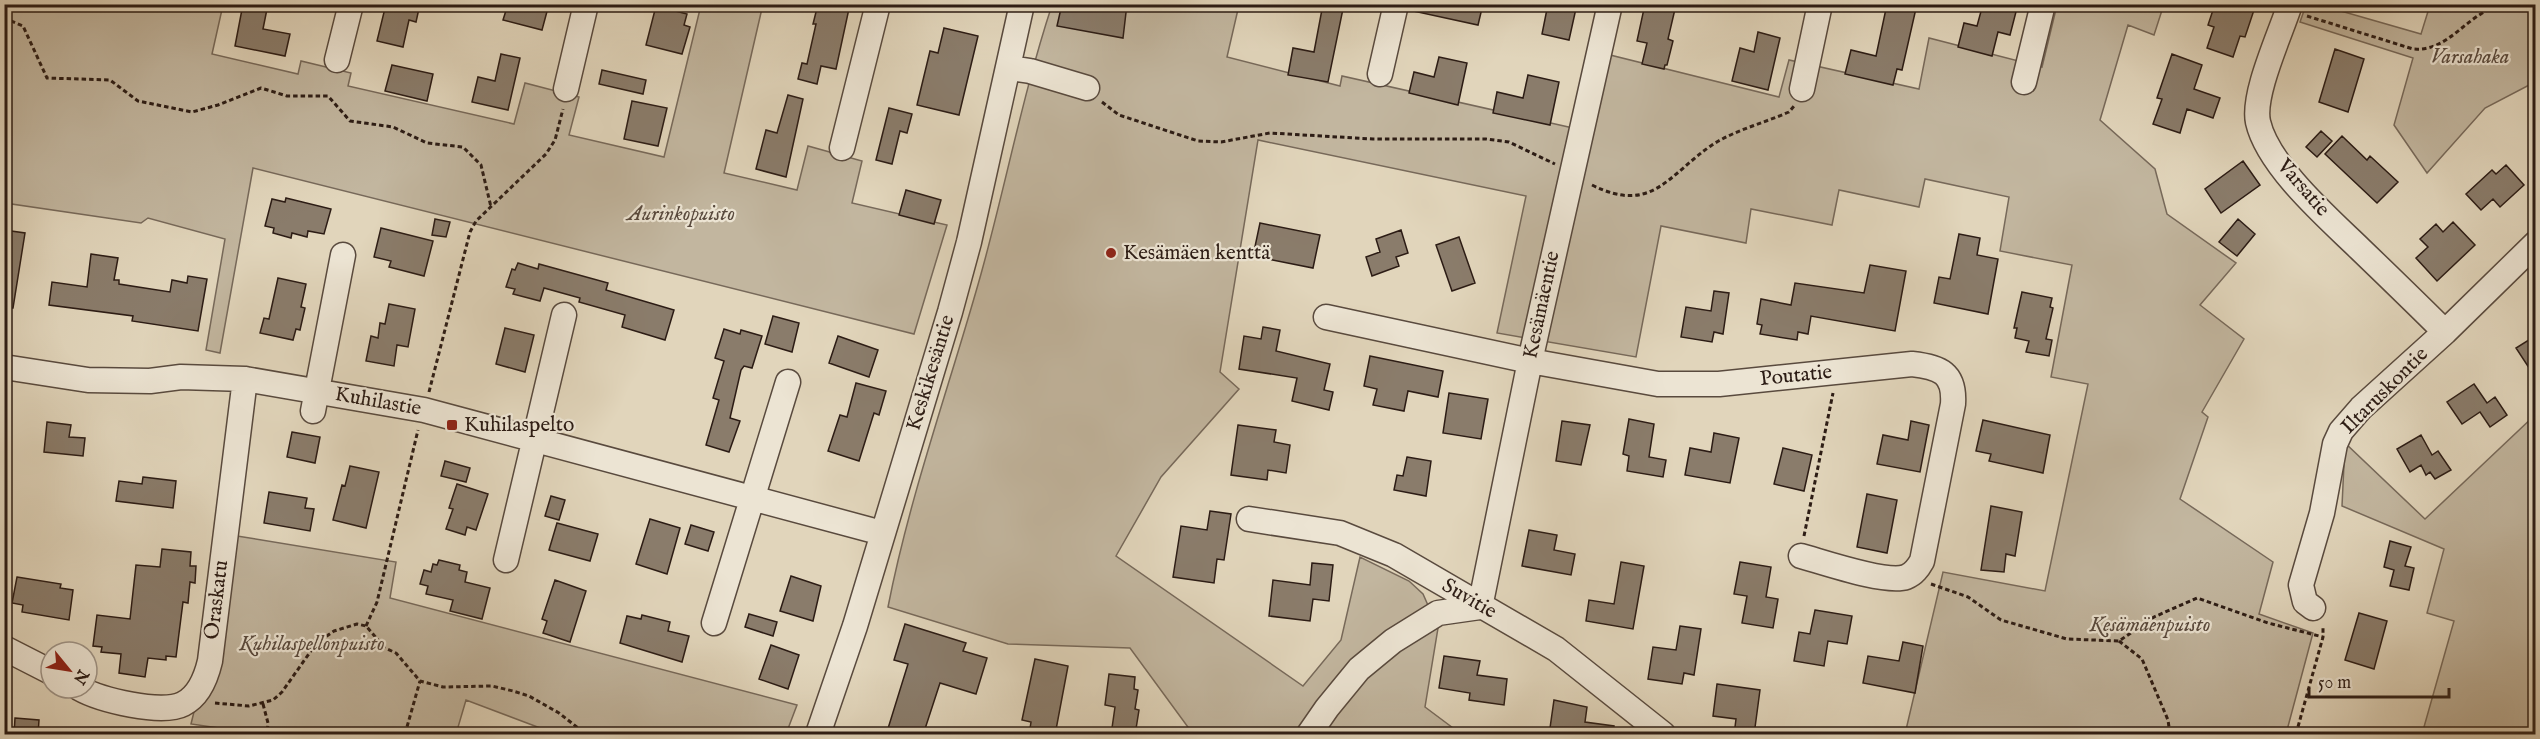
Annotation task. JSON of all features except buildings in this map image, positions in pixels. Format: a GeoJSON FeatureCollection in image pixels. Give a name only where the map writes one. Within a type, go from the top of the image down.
{"type":"FeatureCollection","features":[{"type":"Feature","properties":{"kind":"street"},"geometry":{"type":"LineString","coordinates":[[337,60],[351,4]]}},
{"type":"Feature","properties":{"kind":"street"},"geometry":{"type":"LineString","coordinates":[[566,89],[586,4]]}},
{"type":"Feature","properties":{"kind":"street"},"geometry":{"type":"LineString","coordinates":[[842,148],[878,4]]}},
{"type":"Feature","properties":{"kind":"street","name":"Keskikesäntie"},"geometry":{"type":"LineString","coordinates":[[818,735],[855,626],[967,250],[1010,68],[1022,4]]}},
{"type":"Feature","properties":{"kind":"street"},"geometry":{"type":"LineString","coordinates":[[1380,74],[1396,4]]}},
{"type":"Feature","properties":{"kind":"street","name":"Kesämäentie"},"geometry":{"type":"LineString","coordinates":[[1480,607],[1530,361],[1610,4]]}},
{"type":"Feature","properties":{"kind":"street"},"geometry":{"type":"LineString","coordinates":[[1802,89],[1820,4]]}},
{"type":"Feature","properties":{"kind":"street"},"geometry":{"type":"LineString","coordinates":[[2024,82],[2043,4]]}},
{"type":"Feature","properties":{"kind":"street","name":"Varsatie"},"geometry":{"type":"LineString","coordinates":[[2289,7],[2258,105],[2258,122],[2264,138],[2289,176],[2311,201],[2445,332]]}},
{"type":"Feature","properties":{"kind":"street"},"geometry":{"type":"LineString","coordinates":[[1010,68],[1030,71],[1087,88]]}},
{"type":"Feature","properties":{"kind":"street","name":"Iltaruskontie"},"geometry":{"type":"LineString","coordinates":[[2313,608],[2305,602],[2301,585],[2322,513],[2335,444],[2341,431],[2361,408],[2445,332],[2535,243]]}},
{"type":"Feature","properties":{"kind":"street"},"geometry":{"type":"LineString","coordinates":[[315,400],[343,255]]}},
{"type":"Feature","properties":{"kind":"street"},"geometry":{"type":"LineString","coordinates":[[506,560],[564,315]]}},
{"type":"Feature","properties":{"kind":"street","name":"Poutatie"},"geometry":{"type":"LineString","coordinates":[[1326,318],[1530,361],[1679,386],[1912,364],[1934,368],[1944,373],[1952,381],[1953,404],[1922,561],[1917,570],[1907,577],[1884,578],[1801,556]]}},
{"type":"Feature","properties":{"kind":"street","name":"Kuhilastie"},"geometry":{"type":"LineString","coordinates":[[4,367],[88,380],[150,381],[182,377],[245,380],[315,400],[535,438],[882,533]]}},
{"type":"Feature","properties":{"kind":"street","name":"Oraskatu"},"geometry":{"type":"LineString","coordinates":[[193,697],[201,686],[210,662],[245,380]]}},
{"type":"Feature","properties":{"kind":"street"},"geometry":{"type":"LineString","coordinates":[[714,622],[788,382]]}},
{"type":"Feature","properties":{"kind":"street","name":"Suvitie"},"geometry":{"type":"LineString","coordinates":[[1249,519],[1340,533],[1360,539],[1394,555],[1556,650],[1663,735]]}},
{"type":"Feature","properties":{"kind":"street"},"geometry":{"type":"LineString","coordinates":[[1309,735],[1327,708],[1359,669],[1393,641],[1438,613],[1480,607]]}},
{"type":"Feature","properties":{"kind":"street"},"geometry":{"type":"LineString","coordinates":[[4,648],[39,666]]}},
{"type":"Feature","properties":{"kind":"street"},"geometry":{"type":"LineString","coordinates":[[99,696],[111,701],[171,708],[183,705],[193,697]]}},
{"type":"Feature","properties":{"kind":"path"},"geometry":{"type":"LineString","coordinates":[[2289,7],[2413,49],[2423,50],[2439,45],[2481,13],[2503,4]]}},
{"type":"Feature","properties":{"kind":"path"},"geometry":{"type":"LineString","coordinates":[[4,18],[23,26],[47,78],[110,80],[138,100],[192,112],[218,105],[261,88],[287,96],[328,96],[350,121],[393,127],[427,143],[463,147],[481,165],[492,207]]}},
{"type":"Feature","properties":{"kind":"path"},"geometry":{"type":"LineString","coordinates":[[1087,88],[1119,115],[1198,141],[1221,142],[1270,133],[1373,140],[1486,139],[1509,142],[1529,150],[1607,192],[1634,196],[1645,195],[1663,186],[1712,145],[1728,136],[1789,112],[1798,102],[1802,89]]}},
{"type":"Feature","properties":{"kind":"path"},"geometry":{"type":"LineString","coordinates":[[366,626],[377,602],[466,242],[476,221],[546,154],[555,140],[566,89]]}},
{"type":"Feature","properties":{"kind":"path"},"geometry":{"type":"LineString","coordinates":[[1801,556],[1838,372]]}},
{"type":"Feature","properties":{"kind":"path"},"geometry":{"type":"LineString","coordinates":[[408,429],[421,420]]}},
{"type":"Feature","properties":{"kind":"path"},"geometry":{"type":"LineString","coordinates":[[1929,583],[1968,597],[2001,620],[2067,639],[2119,641],[2142,659],[2168,720],[2170,735]]}},
{"type":"Feature","properties":{"kind":"path"},"geometry":{"type":"LineString","coordinates":[[2119,641],[2154,617],[2197,598],[2268,623],[2323,637]]}},
{"type":"Feature","properties":{"kind":"path"},"geometry":{"type":"LineString","coordinates":[[2296,735],[2323,637],[2323,618],[2313,608]]}},
{"type":"Feature","properties":{"kind":"path"},"geometry":{"type":"LineString","coordinates":[[193,697],[212,703],[249,706],[273,700],[282,692],[304,659],[324,638],[357,624],[366,626],[385,648],[396,653],[405,661],[420,681],[443,687],[492,686],[513,691],[529,696],[559,713],[582,731],[611,735]]}},
{"type":"Feature","properties":{"kind":"path"},"geometry":{"type":"LineString","coordinates":[[405,735],[420,681]]}},
{"type":"Feature","properties":{"kind":"path"},"geometry":{"type":"LineString","coordinates":[[263,704],[268,723],[267,735]]}},
{"type":"Feature","properties":{"kind":"green space","name":"Aurinkopuisto"},"geometry":{"type":"Polygon","coordinates":[[[763,4],[724,173],[797,190],[808,146],[862,161],[852,203],[947,225],[914,334],[253,168],[220,353],[206,350],[225,239],[148,218],[141,223],[5,203],[5,5],[223,5],[212,54],[298,74],[301,61],[351,73],[348,86],[514,124],[525,83],[579,97],[569,135],[664,157],[701,5],[763,4]]]}},
{"type":"Feature","properties":{"kind":"green space","name":"Kesämäenpuisto"},"geometry":{"type":"Polygon","coordinates":[[[2164,4],[2154,35],[2128,25],[2100,120],[2155,169],[2167,214],[2236,263],[2200,305],[2244,339],[2202,412],[2208,417],[2180,499],[2273,562],[2259,614],[2313,633],[2286,734],[1905,734],[1943,572],[2045,591],[2088,384],[2051,377],[2072,265],[2000,251],[2009,197],[1925,179],[1919,207],[1839,190],[1832,225],[1751,209],[1746,243],[1661,226],[1636,357],[1497,333],[1526,196],[1258,140],[1220,372],[1239,389],[1161,477],[1116,556],[1303,686],[1341,640],[1360,557],[1409,581],[1423,594],[1438,628],[1425,707],[1461,734],[1193,734],[1130,648],[1008,644],[888,607],[907,523],[981,274],[1032,72],[1052,5],[1239,5],[1227,57],[1340,86],[1342,76],[1591,132],[1610,55],[1779,97],[1789,60],[1919,89],[1929,38],[2042,67],[2057,5],[2164,4]]]}},
{"type":"Feature","properties":{"kind":"green space","name":"Varsahaka"},"geometry":{"type":"Polygon","coordinates":[[[2306,5],[2320,5],[2421,34],[2430,5],[2535,5],[2535,82],[2485,108],[2427,173],[2394,125],[2413,58],[2300,22],[2306,5]]]}},
{"type":"Feature","properties":{"kind":"green space"},"geometry":{"type":"Polygon","coordinates":[[[2535,415],[2535,734],[2422,734],[2454,621],[2427,613],[2444,549],[2342,506],[2345,443],[2425,519],[2535,415]]]}},
{"type":"Feature","properties":{"kind":"green space","name":"Kuhilaspellonpuisto"},"geometry":{"type":"Polygon","coordinates":[[[237,536],[396,562],[390,598],[797,705],[786,734],[556,734],[466,700],[456,734],[246,734],[246,732],[191,724],[237,536]]]}},
{"type":"Feature","properties":{"kind":"place","name":"Kesämäen kenttä"},"geometry":{"type":"Point","coordinates":[1111,253]}},
{"type":"Feature","properties":{"kind":"place","name":"Kuhilaspelto"},"geometry":{"type":"Point","coordinates":[452,425]}}]}
